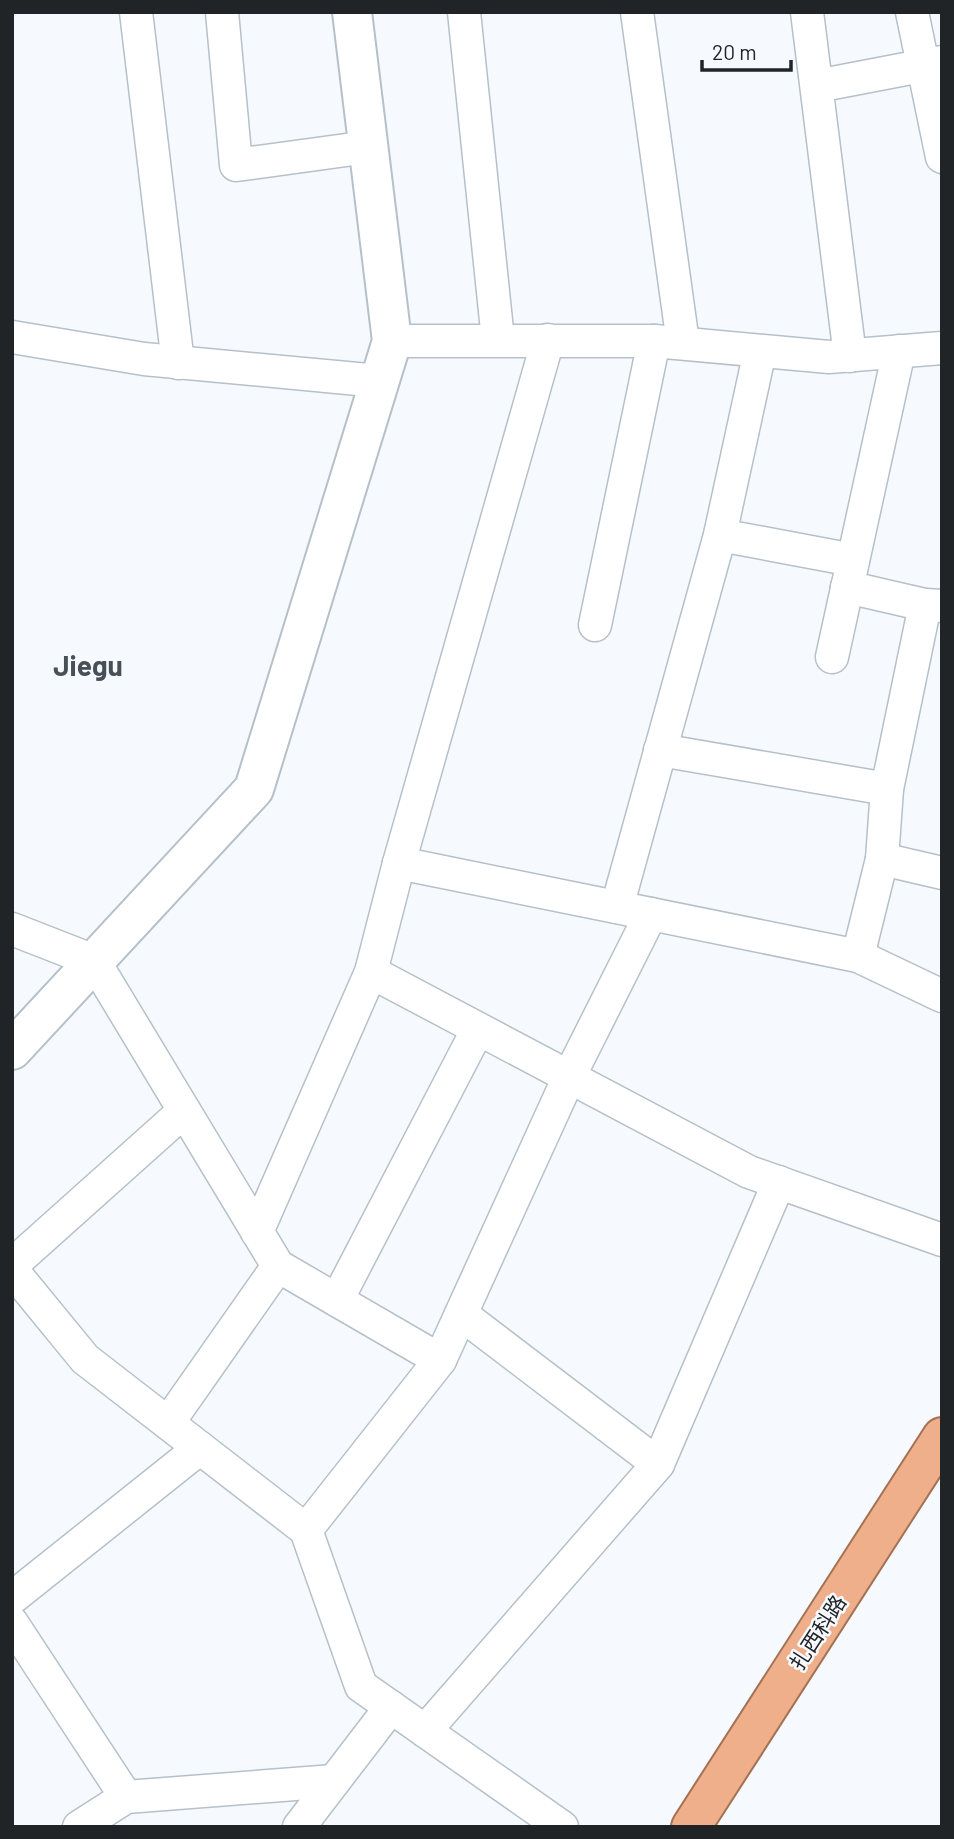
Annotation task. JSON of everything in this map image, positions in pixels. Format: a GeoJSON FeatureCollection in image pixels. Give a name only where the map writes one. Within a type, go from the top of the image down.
{"type":"FeatureCollection","features":[{"type":"Feature","properties":{"kind":"highway","name":"扎西科路"},"geometry":{"type":"LineString","coordinates":[[691,1827],[942,1437]]}},
{"type":"Feature","properties":{"kind":"street"},"geometry":{"type":"LineString","coordinates":[[136,12],[178,363]]}},
{"type":"Feature","properties":{"kind":"street"},"geometry":{"type":"LineString","coordinates":[[222,12],[236,165],[368,147]]}},
{"type":"Feature","properties":{"kind":"street"},"geometry":{"type":"LineString","coordinates":[[12,1050],[254,789],[392,341],[352,12]]}},
{"type":"Feature","properties":{"kind":"street"},"geometry":{"type":"LineString","coordinates":[[464,12],[499,340]]}},
{"type":"Feature","properties":{"kind":"street"},"geometry":{"type":"LineString","coordinates":[[595,625],[669,342],[637,12]]}},
{"type":"Feature","properties":{"kind":"street"},"geometry":{"type":"LineString","coordinates":[[807,12],[850,356]]}},
{"type":"Feature","properties":{"kind":"street"},"geometry":{"type":"LineString","coordinates":[[912,12],[932,64],[942,157]]}},
{"type":"Feature","properties":{"kind":"street"},"geometry":{"type":"LineString","coordinates":[[817,86],[932,64]]}},
{"type":"Feature","properties":{"kind":"street"},"geometry":{"type":"LineString","coordinates":[[12,337],[178,363],[379,382]]}},
{"type":"Feature","properties":{"kind":"street"},"geometry":{"type":"LineString","coordinates":[[257,1231],[371,972],[399,863],[548,340]]}},
{"type":"Feature","properties":{"kind":"street"},"geometry":{"type":"LineString","coordinates":[[392,341],[669,342],[829,357],[942,348]]}},
{"type":"Feature","properties":{"kind":"street"},"geometry":{"type":"LineString","coordinates":[[617,907],[720,535],[760,351]]}},
{"type":"Feature","properties":{"kind":"street"},"geometry":{"type":"LineString","coordinates":[[832,657],[899,351]]}},
{"type":"Feature","properties":{"kind":"street"},"geometry":{"type":"LineString","coordinates":[[720,535],[850,574],[933,606],[887,789],[882,859],[858,956]]}},
{"type":"Feature","properties":{"kind":"street"},"geometry":{"type":"LineString","coordinates":[[660,750],[887,789]]}},
{"type":"Feature","properties":{"kind":"street"},"geometry":{"type":"LineString","coordinates":[[882,859],[942,873]]}},
{"type":"Feature","properties":{"kind":"street"},"geometry":{"type":"LineString","coordinates":[[399,863],[858,956],[942,996]]}},
{"type":"Feature","properties":{"kind":"street"},"geometry":{"type":"LineString","coordinates":[[306,1530],[440,1360],[569,1077],[651,914]]}},
{"type":"Feature","properties":{"kind":"street"},"geometry":{"type":"LineString","coordinates":[[12,929],[94,961],[278,1266],[440,1360]]}},
{"type":"Feature","properties":{"kind":"street"},"geometry":{"type":"LineString","coordinates":[[371,972],[749,1172],[942,1240]]}},
{"type":"Feature","properties":{"kind":"street"},"geometry":{"type":"LineString","coordinates":[[337,1300],[478,1029]]}},
{"type":"Feature","properties":{"kind":"street"},"geometry":{"type":"LineString","coordinates":[[184,1111],[12,1267],[85,1359],[306,1530],[361,1686],[562,1827]]}},
{"type":"Feature","properties":{"kind":"street"},"geometry":{"type":"LineString","coordinates":[[425,1731],[658,1464],[779,1182]]}},
{"type":"Feature","properties":{"kind":"street"},"geometry":{"type":"LineString","coordinates":[[168,1423],[278,1266]]}},
{"type":"Feature","properties":{"kind":"street"},"geometry":{"type":"LineString","coordinates":[[461,1314],[658,1464]]}},
{"type":"Feature","properties":{"kind":"street"},"geometry":{"type":"LineString","coordinates":[[12,1598],[200,1448]]}},
{"type":"Feature","properties":{"kind":"street"},"geometry":{"type":"LineString","coordinates":[[12,1623],[126,1797]]}},
{"type":"Feature","properties":{"kind":"street"},"geometry":{"type":"LineString","coordinates":[[299,1827],[391,1707]]}},
{"type":"Feature","properties":{"kind":"street"},"geometry":{"type":"LineString","coordinates":[[79,1827],[126,1797],[334,1781]]}},
{"type":"Feature","properties":{"kind":"district","name":"Jiegu"},"geometry":{"type":"Point","coordinates":[88,665]}}]}
